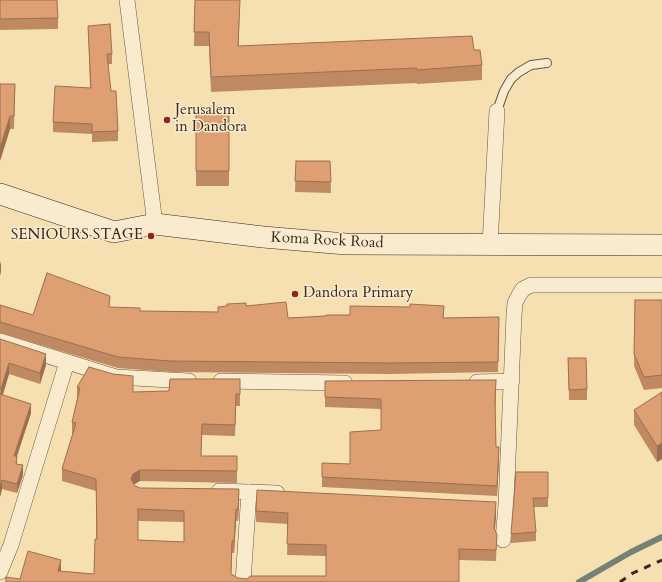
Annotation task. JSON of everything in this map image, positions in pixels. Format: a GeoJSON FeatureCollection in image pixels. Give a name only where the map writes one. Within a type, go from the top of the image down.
{"type":"FeatureCollection","features":[{"type":"Feature","properties":{"kind":"main road","name":"Koma Rock Road"},"geometry":{"type":"LineString","coordinates":[[0,194],[114,232],[155,224],[262,238],[346,244],[662,245]]}},
{"type":"Feature","properties":{"kind":"street"},"geometry":{"type":"LineString","coordinates":[[127,0],[155,224]]}},
{"type":"Feature","properties":{"kind":"street"},"geometry":{"type":"LineString","coordinates":[[490,245],[497,111]]}},
{"type":"Feature","properties":{"kind":"street"},"geometry":{"type":"LineString","coordinates":[[503,540],[506,505],[515,303],[523,289],[531,285],[554,284],[662,285]]}},
{"type":"Feature","properties":{"kind":"street"},"geometry":{"type":"LineString","coordinates":[[0,341],[116,377],[155,381],[359,383]]}},
{"type":"Feature","properties":{"kind":"street"},"geometry":{"type":"LineString","coordinates":[[0,572],[11,545],[67,362]]}},
{"type":"Feature","properties":{"kind":"street"},"geometry":{"type":"LineString","coordinates":[[466,382],[512,381]]}},
{"type":"Feature","properties":{"kind":"street"},"geometry":{"type":"LineString","coordinates":[[202,491],[288,494]]}},
{"type":"Feature","properties":{"kind":"street"},"geometry":{"type":"LineString","coordinates":[[243,582],[249,492]]}},
{"type":"Feature","properties":{"kind":"street"},"geometry":{"type":"LineString","coordinates":[[491,504],[506,505]]}},
{"type":"Feature","properties":{"kind":"lane"},"geometry":{"type":"LineString","coordinates":[[497,111],[504,91],[511,79],[531,65],[547,63]]}},
{"type":"Feature","properties":{"kind":"building"},"geometry":{"type":"Polygon","coordinates":[[[0,0],[57,0],[58,18],[0,19],[0,0]]]}},
{"type":"Feature","properties":{"kind":"building"},"geometry":{"type":"Polygon","coordinates":[[[195,0],[240,0],[238,46],[472,36],[474,50],[480,50],[482,65],[417,70],[417,68],[211,77],[209,32],[194,32],[195,0]]]}},
{"type":"Feature","properties":{"kind":"building"},"geometry":{"type":"Polygon","coordinates":[[[110,24],[112,54],[107,54],[111,91],[116,91],[118,131],[92,132],[92,124],[53,122],[55,86],[91,88],[88,26],[110,24]]]}},
{"type":"Feature","properties":{"kind":"building"},"geometry":{"type":"Polygon","coordinates":[[[0,84],[15,84],[14,116],[10,116],[0,148],[0,84]]]}},
{"type":"Feature","properties":{"kind":"building"},"geometry":{"type":"Polygon","coordinates":[[[196,107],[229,107],[229,171],[196,171],[196,107]]]}},
{"type":"Feature","properties":{"kind":"building"},"geometry":{"type":"Polygon","coordinates":[[[296,161],[330,161],[331,182],[295,181],[296,161]]]}},
{"type":"Feature","properties":{"kind":"building"},"geometry":{"type":"Polygon","coordinates":[[[47,273],[110,296],[109,307],[140,308],[140,311],[218,312],[218,307],[227,306],[227,304],[246,303],[246,306],[286,302],[288,318],[350,315],[350,306],[410,307],[410,304],[444,306],[443,318],[499,317],[498,362],[391,363],[170,361],[118,357],[0,322],[0,305],[33,315],[47,273]]]}},
{"type":"Feature","properties":{"kind":"building"},"geometry":{"type":"Polygon","coordinates":[[[635,300],[662,300],[662,375],[644,377],[634,354],[635,300]]]}},
{"type":"Feature","properties":{"kind":"building"},"geometry":{"type":"Polygon","coordinates":[[[0,339],[46,354],[40,373],[9,363],[1,389],[0,339]]]}},
{"type":"Feature","properties":{"kind":"building"},"geometry":{"type":"Polygon","coordinates":[[[568,358],[586,358],[587,389],[569,390],[568,358]]]}},
{"type":"Feature","properties":{"kind":"building"},"geometry":{"type":"Polygon","coordinates":[[[89,367],[113,374],[133,376],[133,392],[169,391],[170,379],[240,379],[240,394],[236,394],[235,425],[202,424],[201,456],[237,456],[237,471],[140,470],[133,474],[131,479],[135,486],[140,488],[239,489],[234,541],[232,541],[231,574],[238,578],[247,579],[250,576],[326,576],[326,545],[287,544],[288,513],[256,511],[257,490],[496,502],[494,528],[497,535],[496,550],[459,549],[459,582],[6,582],[6,577],[20,579],[28,551],[61,560],[58,571],[94,574],[95,539],[97,539],[96,479],[62,469],[76,423],[72,422],[80,388],[77,387],[89,367]],[[138,509],[138,540],[184,542],[184,511],[138,509]]]}},
{"type":"Feature","properties":{"kind":"building"},"geometry":{"type":"Polygon","coordinates":[[[496,380],[496,447],[499,447],[497,486],[322,477],[322,463],[350,464],[350,432],[381,430],[381,399],[325,397],[325,381],[496,380]]]}},
{"type":"Feature","properties":{"kind":"building"},"geometry":{"type":"Polygon","coordinates":[[[662,392],[662,443],[657,446],[634,410],[662,392]]]}},
{"type":"Feature","properties":{"kind":"building"},"geometry":{"type":"Polygon","coordinates":[[[0,394],[31,404],[14,456],[17,456],[16,464],[23,465],[17,484],[2,480],[0,487],[0,394]]]}},
{"type":"Feature","properties":{"kind":"building"},"geometry":{"type":"Polygon","coordinates":[[[516,472],[548,472],[548,498],[533,498],[536,532],[511,534],[516,472]]]}},
{"type":"Feature","properties":{"kind":"waterway"},"geometry":{"type":"LineString","coordinates":[[579,582],[631,552],[662,537]]}},
{"type":"Feature","properties":{"kind":"railway"},"geometry":{"type":"LineString","coordinates":[[620,582],[633,573],[662,560]]}},
{"type":"Feature","properties":{"kind":"place","name":"Jerusalem in Dandora"},"geometry":{"type":"Point","coordinates":[167,120]}},
{"type":"Feature","properties":{"kind":"place","name":"SENIOURS STAGE"},"geometry":{"type":"Point","coordinates":[151,236]}},
{"type":"Feature","properties":{"kind":"place","name":"Dandora Primary"},"geometry":{"type":"Point","coordinates":[295,294]}}]}
